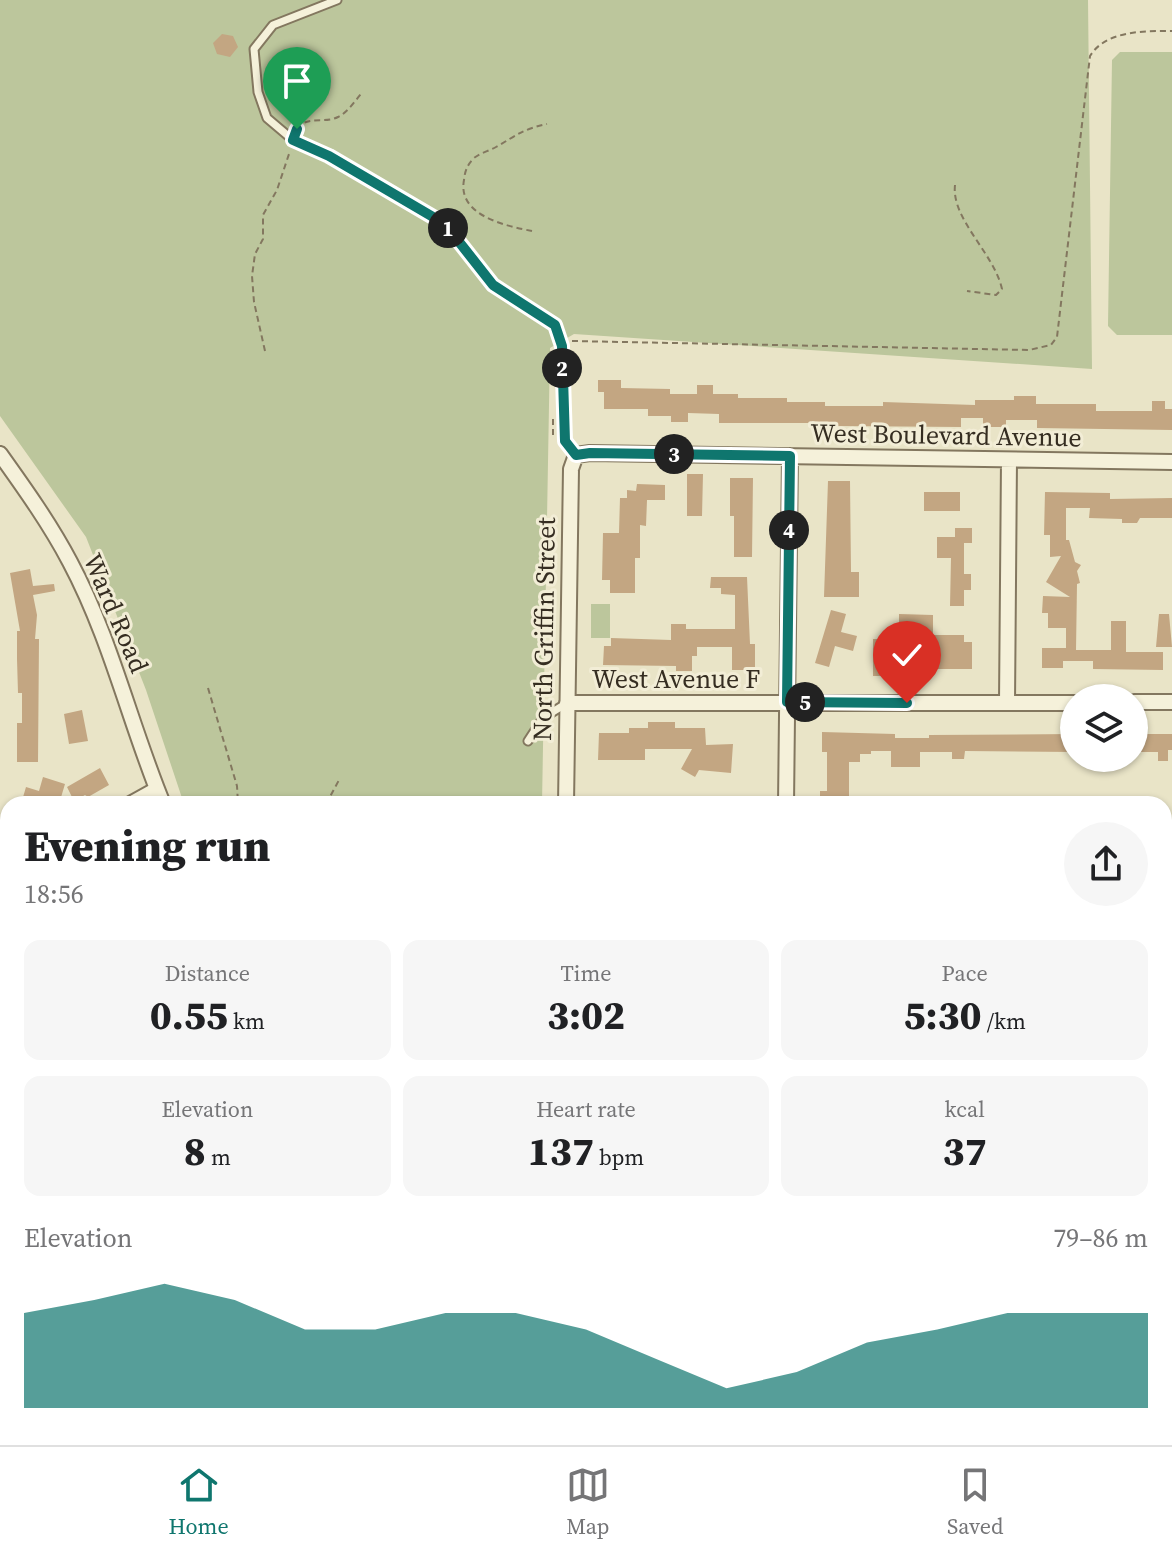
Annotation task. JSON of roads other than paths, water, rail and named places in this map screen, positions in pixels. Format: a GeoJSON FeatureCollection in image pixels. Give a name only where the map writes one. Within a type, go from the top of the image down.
{"type":"FeatureCollection","features":[{"type":"Feature","properties":{"kind":"street","name":"Ward Road"},"geometry":{"type":"LineString","coordinates":[[0,454],[47,521],[71,564],[111,657],[160,796]]}},
{"type":"Feature","properties":{"kind":"street","name":"West Boulevard Avenue"},"geometry":{"type":"LineString","coordinates":[[576,455],[1172,462]]}},
{"type":"Feature","properties":{"kind":"street","name":"North Griffin Street"},"geometry":{"type":"LineString","coordinates":[[566,796],[571,469],[576,455]]}},
{"type":"Feature","properties":{"kind":"street"},"geometry":{"type":"LineString","coordinates":[[786,796],[790,456]]}},
{"type":"Feature","properties":{"kind":"street"},"geometry":{"type":"LineString","coordinates":[[1007,703],[1009,460]]}},
{"type":"Feature","properties":{"kind":"street"},"geometry":{"type":"LineString","coordinates":[[1148,702],[1172,702]]}},
{"type":"Feature","properties":{"kind":"street","name":"West Avenue F"},"geometry":{"type":"LineString","coordinates":[[567,703],[1060,703]]}},
{"type":"Feature","properties":{"kind":"street"},"geometry":{"type":"LineString","coordinates":[[144,796],[157,789]]}},
{"type":"Feature","properties":{"kind":"lane"},"geometry":{"type":"LineString","coordinates":[[337,0],[273,25],[254,49],[258,92],[267,118],[293,140],[329,156],[445,224],[493,285],[555,325],[562,346],[565,441],[576,455]]}},
{"type":"Feature","properties":{"kind":"lane"},"geometry":{"type":"LineString","coordinates":[[528,741],[543,718],[567,703]]}}]}
